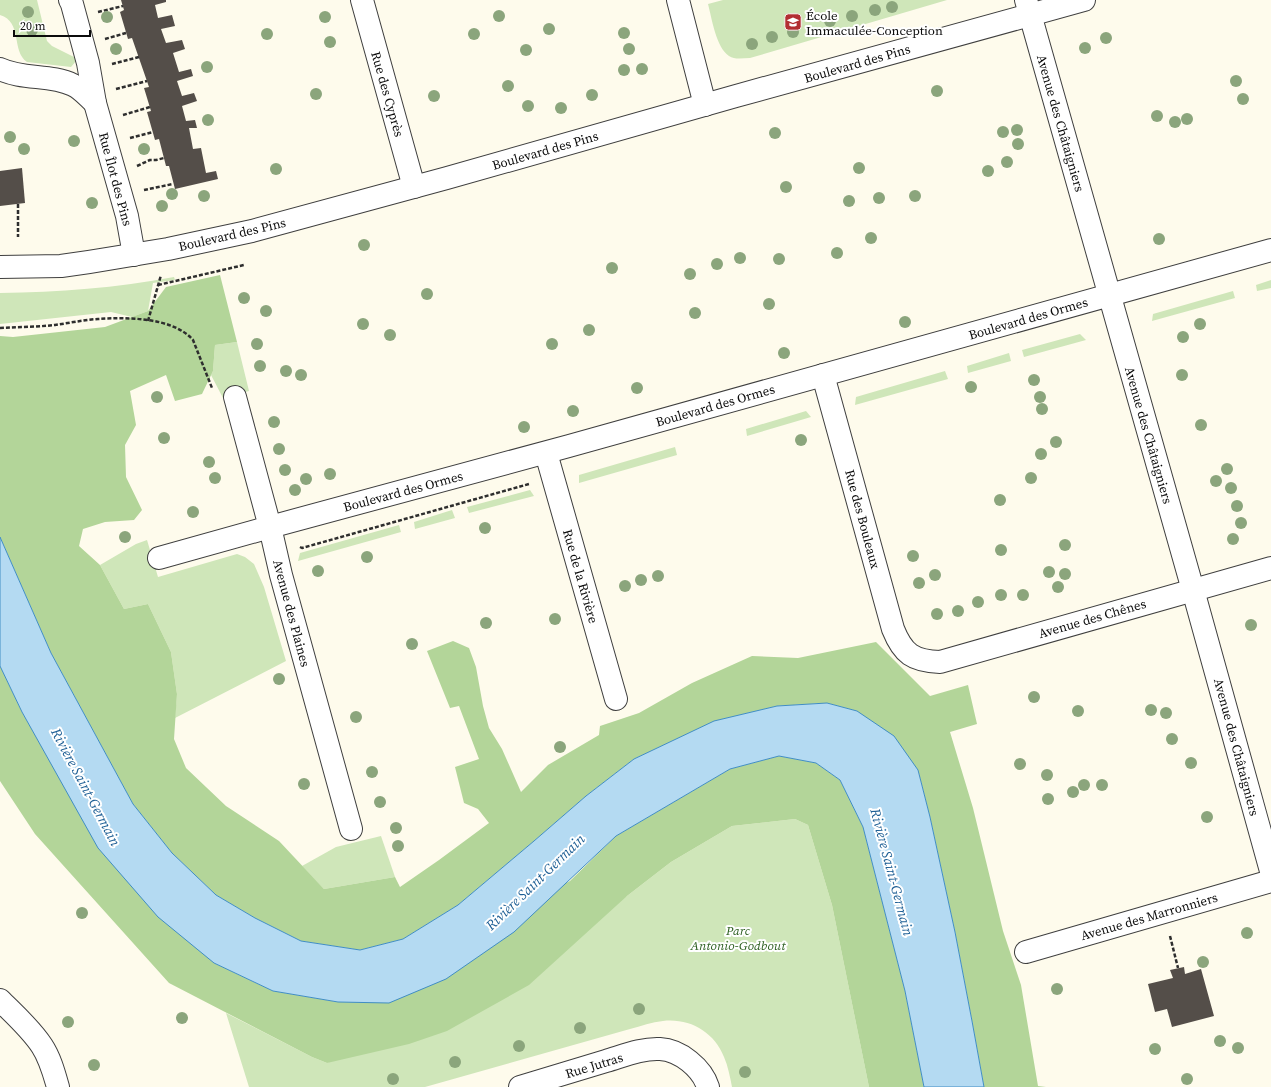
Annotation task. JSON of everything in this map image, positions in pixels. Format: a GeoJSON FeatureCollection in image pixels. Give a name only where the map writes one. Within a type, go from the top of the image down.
{"type":"FeatureCollection","features":[{"type":"Feature","properties":{"kind":"street","name":"Rue Îlot des Pins"},"geometry":{"type":"LineString","coordinates":[[70,0],[88,63],[94,99],[130,230],[134,255]]}},
{"type":"Feature","properties":{"kind":"street","name":"Rue des Cyprès"},"geometry":{"type":"LineString","coordinates":[[362,0],[414,187]]}},
{"type":"Feature","properties":{"kind":"street"},"geometry":{"type":"LineString","coordinates":[[678,0],[705,105]]}},
{"type":"Feature","properties":{"kind":"street","name":"Boulevard des Pins"},"geometry":{"type":"LineString","coordinates":[[0,267],[61,266],[168,249],[252,231],[705,105],[1028,8],[1084,0]]}},
{"type":"Feature","properties":{"kind":"street","name":"Avenue des Châtaigniers"},"geometry":{"type":"LineString","coordinates":[[1028,8],[1194,590],[1271,871]]}},
{"type":"Feature","properties":{"kind":"street"},"geometry":{"type":"LineString","coordinates":[[0,69],[15,74],[44,78],[72,85],[94,99]]}},
{"type":"Feature","properties":{"kind":"street","name":"Boulevard des Ormes"},"geometry":{"type":"LineString","coordinates":[[159,558],[546,453],[1271,250]]}},
{"type":"Feature","properties":{"kind":"street","name":"Rue des Bouleaux"},"geometry":{"type":"LineString","coordinates":[[823,375],[893,629],[902,648],[914,658]]}},
{"type":"Feature","properties":{"kind":"street","name":"Avenue des Plaines"},"geometry":{"type":"LineString","coordinates":[[235,397],[270,527],[280,575],[351,829]]}},
{"type":"Feature","properties":{"kind":"street","name":"Rue de la Rivière"},"geometry":{"type":"LineString","coordinates":[[546,453],[616,699]]}},
{"type":"Feature","properties":{"kind":"street","name":"Avenue des Chênes"},"geometry":{"type":"LineString","coordinates":[[914,658],[925,662],[940,662],[1271,568]]}},
{"type":"Feature","properties":{"kind":"street","name":"Avenue des Marronniers"},"geometry":{"type":"LineString","coordinates":[[1026,952],[1271,881]]}},
{"type":"Feature","properties":{"kind":"street"},"geometry":{"type":"LineString","coordinates":[[0,1000],[42,1046],[48,1058],[58,1087]]}},
{"type":"Feature","properties":{"kind":"street","name":"Rue Jutras"},"geometry":{"type":"LineString","coordinates":[[520,1087],[650,1049],[668,1050],[677,1054],[700,1072],[708,1087]]}},
{"type":"Feature","properties":{"kind":"path"},"geometry":{"type":"LineString","coordinates":[[94,99],[146,81]]}},
{"type":"Feature","properties":{"kind":"path"},"geometry":{"type":"LineString","coordinates":[[121,195],[173,184]]}},
{"type":"Feature","properties":{"kind":"path"},"geometry":{"type":"LineString","coordinates":[[18,204],[18,238]]}},
{"type":"Feature","properties":{"kind":"path"},"geometry":{"type":"LineString","coordinates":[[148,321],[168,249]]}},
{"type":"Feature","properties":{"kind":"path"},"geometry":{"type":"LineString","coordinates":[[158,286],[244,265]]}},
{"type":"Feature","properties":{"kind":"path"},"geometry":{"type":"LineString","coordinates":[[0,328],[55,325],[97,319],[121,318],[148,321],[175,327],[188,334],[196,345],[210,382]]}},
{"type":"Feature","properties":{"kind":"path","name":"Boulevard des Ormes"},"geometry":{"type":"LineString","coordinates":[[302,548],[524,486]]}},
{"type":"Feature","properties":{"kind":"green space"},"geometry":{"type":"Polygon","coordinates":[[[0,0],[37,0],[47,41],[52,46],[74,57],[76,61],[71,67],[27,62],[19,51],[12,24],[0,15],[0,0]]]}},
{"type":"Feature","properties":{"kind":"green space","name":"École Immaculée-Conception"},"geometry":{"type":"Polygon","coordinates":[[[723,0],[947,0],[750,58],[734,58],[725,52],[718,40],[708,4],[723,0]]]}},
{"type":"Feature","properties":{"kind":"green space"},"geometry":{"type":"Polygon","coordinates":[[[220,275],[237,342],[215,345],[213,371],[202,394],[175,401],[166,375],[130,391],[136,425],[125,445],[126,477],[142,510],[134,520],[105,522],[83,529],[79,546],[100,565],[124,609],[148,604],[171,652],[177,694],[174,739],[186,768],[226,806],[279,841],[324,889],[395,877],[400,887],[489,823],[478,809],[464,803],[455,767],[479,759],[459,706],[450,708],[427,651],[453,641],[469,648],[476,667],[483,706],[489,728],[502,749],[521,792],[548,765],[599,735],[600,726],[639,713],[692,683],[752,656],[798,658],[876,642],[930,696],[968,685],[977,724],[950,732],[973,808],[1003,931],[1021,985],[1038,1086],[1046,1087],[984,1087],[955,932],[930,817],[918,770],[857,711],[827,703],[777,706],[715,721],[634,759],[586,796],[458,905],[403,939],[360,950],[301,941],[255,918],[216,895],[172,853],[133,804],[51,653],[0,537],[0,336],[13,337],[105,327],[148,311],[166,287],[220,275]]]}},
{"type":"Feature","properties":{"kind":"green space"},"geometry":{"type":"Polygon","coordinates":[[[174,277],[175,280],[153,283],[148,311],[132,317],[111,312],[0,324],[0,293],[87,289],[174,277]]]}},
{"type":"Feature","properties":{"kind":"green space"},"geometry":{"type":"Polygon","coordinates":[[[1271,280],[1271,288],[1257,291],[1256,285],[1271,280]]]}},
{"type":"Feature","properties":{"kind":"green space"},"geometry":{"type":"Polygon","coordinates":[[[1233,291],[1235,298],[1152,321],[1153,314],[1233,291]]]}},
{"type":"Feature","properties":{"kind":"green space"},"geometry":{"type":"Polygon","coordinates":[[[1080,334],[1086,340],[1024,357],[1022,350],[1080,334]]]}},
{"type":"Feature","properties":{"kind":"green space"},"geometry":{"type":"Polygon","coordinates":[[[237,342],[249,391],[223,398],[211,375],[213,371],[215,345],[237,342]]]}},
{"type":"Feature","properties":{"kind":"green space"},"geometry":{"type":"Polygon","coordinates":[[[1009,353],[1011,361],[968,373],[967,366],[1009,353]]]}},
{"type":"Feature","properties":{"kind":"green space"},"geometry":{"type":"Polygon","coordinates":[[[945,371],[948,379],[855,405],[856,397],[945,371]]]}},
{"type":"Feature","properties":{"kind":"green space"},"geometry":{"type":"Polygon","coordinates":[[[806,411],[811,417],[747,436],[746,429],[806,411]]]}},
{"type":"Feature","properties":{"kind":"green space"},"geometry":{"type":"Polygon","coordinates":[[[675,447],[677,455],[579,483],[579,475],[675,447]]]}},
{"type":"Feature","properties":{"kind":"green space"},"geometry":{"type":"Polygon","coordinates":[[[530,490],[534,496],[469,513],[467,507],[530,490]]]}},
{"type":"Feature","properties":{"kind":"green space"},"geometry":{"type":"Polygon","coordinates":[[[452,510],[455,518],[415,529],[414,522],[452,510]]]}},
{"type":"Feature","properties":{"kind":"green space"},"geometry":{"type":"Polygon","coordinates":[[[399,525],[401,532],[298,561],[300,553],[399,525]]]}},
{"type":"Feature","properties":{"kind":"green space"},"geometry":{"type":"Polygon","coordinates":[[[147,540],[158,577],[237,554],[245,557],[254,564],[264,587],[286,661],[175,718],[177,694],[171,652],[148,604],[124,609],[100,565],[136,544],[147,540]]]}},
{"type":"Feature","properties":{"kind":"green space"},"geometry":{"type":"Polygon","coordinates":[[[0,666],[22,712],[62,782],[214,963],[273,991],[338,1002],[570,881],[616,836],[730,769],[779,756],[816,763],[840,780],[863,827],[905,991],[924,1087],[869,1087],[832,905],[808,825],[795,819],[732,826],[671,862],[627,896],[529,985],[447,1031],[409,1044],[327,1063],[312,1057],[169,983],[35,834],[0,781],[0,666]]]}},
{"type":"Feature","properties":{"kind":"green space","name":"Parc Antonio-Godbout"},"geometry":{"type":"Polygon","coordinates":[[[795,819],[808,825],[832,905],[869,1087],[732,1087],[725,1060],[720,1048],[714,1040],[700,1028],[692,1024],[673,1021],[646,1024],[425,1087],[249,1087],[226,1013],[312,1057],[327,1063],[627,896],[671,862],[732,826],[795,819]]]}},
{"type":"Feature","properties":{"kind":"green space"},"geometry":{"type":"Polygon","coordinates":[[[381,836],[395,877],[324,889],[302,866],[336,847],[381,836]]]}},
{"type":"Feature","properties":{"kind":"water","name":"Rivière Saint-Germain"},"geometry":{"type":"Polygon","coordinates":[[[0,537],[51,653],[133,804],[172,853],[216,895],[255,918],[301,941],[360,950],[403,939],[458,905],[586,796],[634,759],[714,721],[777,706],[827,703],[857,711],[894,736],[918,770],[930,817],[955,932],[984,1087],[924,1087],[905,991],[863,827],[840,780],[816,763],[779,756],[730,769],[616,836],[514,932],[446,979],[389,1003],[338,1002],[273,991],[214,963],[158,917],[98,848],[22,712],[0,666],[0,537]]]}},
{"type":"Feature","properties":{"kind":"building"},"geometry":{"type":"Polygon","coordinates":[[[121,0],[166,0],[166,2],[155,5],[158,18],[172,15],[175,26],[161,29],[166,43],[182,40],[185,49],[173,53],[179,72],[191,69],[193,76],[177,81],[182,96],[194,93],[197,101],[182,106],[186,121],[195,120],[197,128],[189,128],[193,149],[201,148],[206,173],[216,171],[218,179],[175,189],[169,166],[166,166],[159,139],[155,140],[147,112],[151,111],[144,88],[149,87],[132,38],[128,39],[120,12],[124,10],[121,0]]]}},
{"type":"Feature","properties":{"kind":"building"},"geometry":{"type":"Polygon","coordinates":[[[22,168],[25,203],[0,206],[0,171],[22,168]]]}},
{"type":"Feature","properties":{"kind":"building"},"geometry":{"type":"Polygon","coordinates":[[[1184,967],[1185,974],[1201,969],[1214,1016],[1172,1027],[1167,1009],[1155,1012],[1148,984],[1173,978],[1170,970],[1184,967]]]}},
{"type":"Feature","properties":{"kind":"place","name":"École Immaculée-Conception"},"geometry":{"type":"Point","coordinates":[793,22]}}]}
